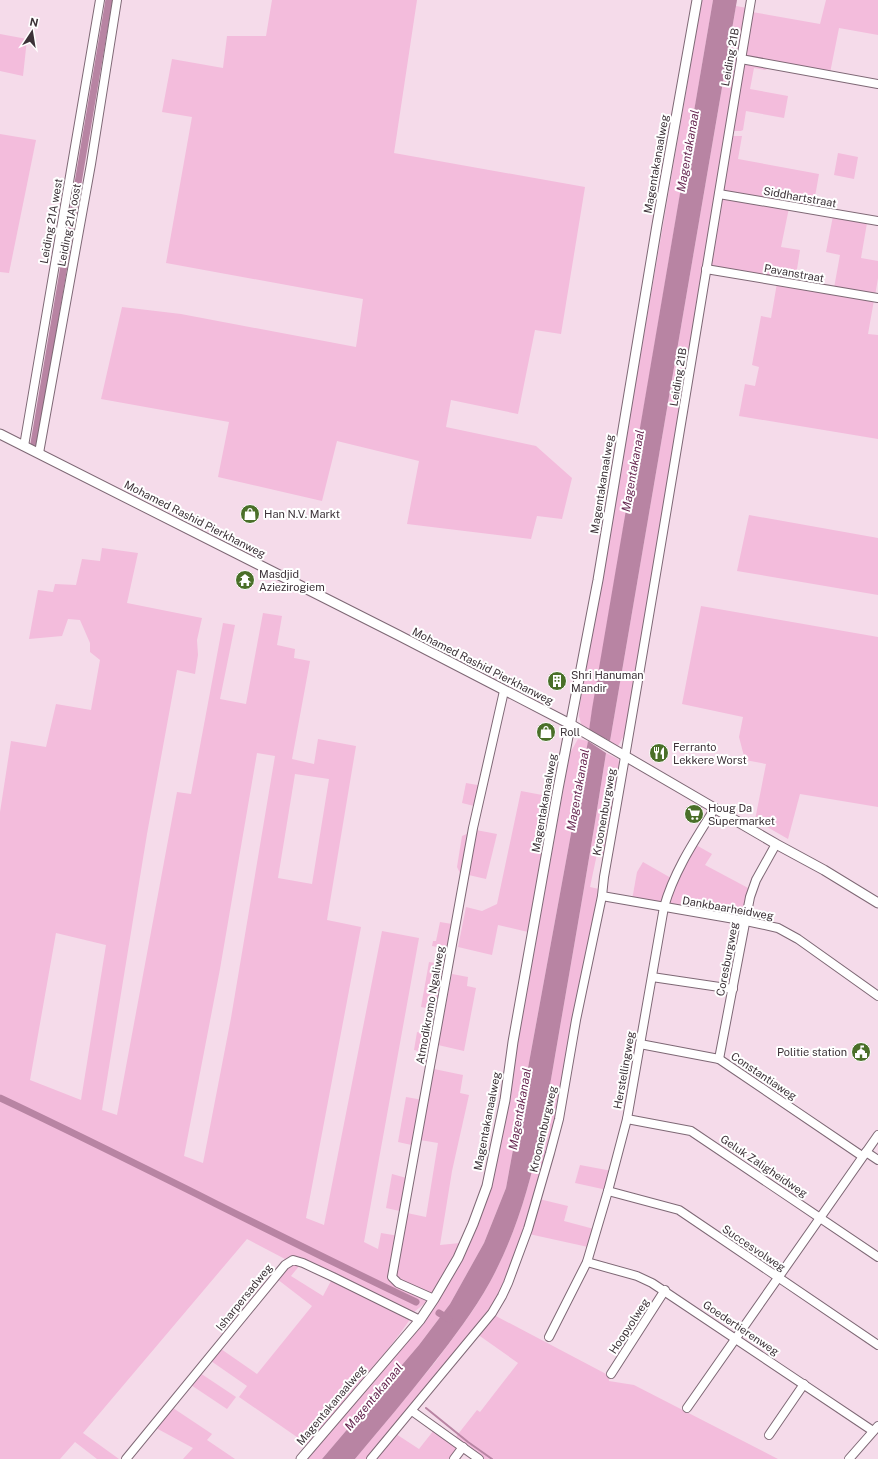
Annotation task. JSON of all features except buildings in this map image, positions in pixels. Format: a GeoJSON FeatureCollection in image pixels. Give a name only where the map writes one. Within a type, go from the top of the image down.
{"type":"FeatureCollection","features":[{"type":"Feature","properties":{"kind":"street","name":"Leiding 21A west"},"geometry":{"type":"LineString","coordinates":[[24,446],[100,0]]}},
{"type":"Feature","properties":{"kind":"street","name":"Leiding 21A oost"},"geometry":{"type":"LineString","coordinates":[[39,453],[96,136],[117,0]]}},
{"type":"Feature","properties":{"kind":"street","name":"Magentakanaalweg"},"geometry":{"type":"LineString","coordinates":[[301,1459],[420,1320],[458,1258],[473,1224],[487,1186],[504,1100],[570,724],[598,580],[657,225],[697,0]]}},
{"type":"Feature","properties":{"kind":"street","name":"Leiding 21B"},"geometry":{"type":"LineString","coordinates":[[624,756],[684,411],[751,0]]}},
{"type":"Feature","properties":{"kind":"street"},"geometry":{"type":"LineString","coordinates":[[741,59],[878,84]]}},
{"type":"Feature","properties":{"kind":"street","name":"Siddhartstraat"},"geometry":{"type":"LineString","coordinates":[[719,194],[878,221]]}},
{"type":"Feature","properties":{"kind":"street","name":"Pavanstraat"},"geometry":{"type":"LineString","coordinates":[[706,269],[878,298]]}},
{"type":"Feature","properties":{"kind":"street","name":"Mohamed Rashid Pierkhanweg"},"geometry":{"type":"LineString","coordinates":[[0,434],[384,628],[570,724],[776,844],[836,877],[878,903]]}},
{"type":"Feature","properties":{"kind":"street","name":"Atmodikromo Ngaliweg"},"geometry":{"type":"LineString","coordinates":[[434,1299],[398,1283],[392,1277],[473,828],[504,691]]}},
{"type":"Feature","properties":{"kind":"street","name":"Kroonenburgweg"},"geometry":{"type":"LineString","coordinates":[[371,1459],[492,1313],[508,1283],[528,1229],[559,1119],[576,1020],[602,896],[624,756]]}},
{"type":"Feature","properties":{"kind":"street","name":"Herstellingweg"},"geometry":{"type":"LineString","coordinates":[[549,1337],[587,1262],[608,1191],[627,1119],[664,907],[672,881],[715,808]]}},
{"type":"Feature","properties":{"kind":"street","name":"Coresburgweg"},"geometry":{"type":"LineString","coordinates":[[718,1059],[750,897],[756,880],[776,844]]}},
{"type":"Feature","properties":{"kind":"street","name":"Dankbaarheidweg"},"geometry":{"type":"LineString","coordinates":[[602,896],[746,920],[771,926],[798,939],[878,996]]}},
{"type":"Feature","properties":{"kind":"street"},"geometry":{"type":"LineString","coordinates":[[652,977],[733,989]]}},
{"type":"Feature","properties":{"kind":"street","name":"Constantiaweg"},"geometry":{"type":"LineString","coordinates":[[640,1044],[718,1059],[864,1154],[878,1160]]}},
{"type":"Feature","properties":{"kind":"street","name":"Geluk Zaligheidweg"},"geometry":{"type":"LineString","coordinates":[[627,1119],[691,1131],[878,1256]]}},
{"type":"Feature","properties":{"kind":"street"},"geometry":{"type":"LineString","coordinates":[[687,1408],[878,1135]]}},
{"type":"Feature","properties":{"kind":"street","name":"Succesvolweg"},"geometry":{"type":"LineString","coordinates":[[608,1191],[678,1210],[878,1345]]}},
{"type":"Feature","properties":{"kind":"street","name":"Isharpersadweg"},"geometry":{"type":"LineString","coordinates":[[126,1459],[285,1264],[293,1260],[333,1277],[420,1320]]}},
{"type":"Feature","properties":{"kind":"street","name":"Goedertierenweg"},"geometry":{"type":"LineString","coordinates":[[587,1262],[637,1276],[665,1290],[804,1384],[876,1428]]}},
{"type":"Feature","properties":{"kind":"street","name":"Hoopvolweg"},"geometry":{"type":"LineString","coordinates":[[611,1374],[665,1290]]}},
{"type":"Feature","properties":{"kind":"street"},"geometry":{"type":"LineString","coordinates":[[770,1435],[804,1384]]}},
{"type":"Feature","properties":{"kind":"street"},"geometry":{"type":"LineString","coordinates":[[412,1411],[480,1459]]}},
{"type":"Feature","properties":{"kind":"street"},"geometry":{"type":"LineString","coordinates":[[849,1459],[876,1428]]}},
{"type":"Feature","properties":{"kind":"street"},"geometry":{"type":"LineString","coordinates":[[454,1459],[463,1447]]}},
{"type":"Feature","properties":{"kind":"shaded area"},"geometry":{"type":"Polygon","coordinates":[[[272,0],[417,0],[394,153],[585,187],[561,334],[535,330],[518,414],[451,400],[446,427],[536,446],[572,478],[562,519],[537,516],[531,539],[407,524],[419,461],[337,441],[322,501],[218,477],[229,422],[101,399],[122,307],[181,314],[356,347],[363,299],[166,263],[192,117],[162,112],[172,59],[223,68],[227,36],[266,36],[272,0]]]}},
{"type":"Feature","properties":{"kind":"shaded area"},"geometry":{"type":"Polygon","coordinates":[[[702,0],[713,0],[589,730],[581,724],[579,716],[580,704],[702,0]]]}},
{"type":"Feature","properties":{"kind":"shaded area"},"geometry":{"type":"Polygon","coordinates":[[[826,0],[878,0],[878,35],[839,28],[830,73],[745,57],[752,12],[820,24],[826,0]]]}},
{"type":"Feature","properties":{"kind":"shaded area"},"geometry":{"type":"Polygon","coordinates":[[[736,6],[747,8],[625,734],[618,746],[610,741],[736,6]]]}},
{"type":"Feature","properties":{"kind":"shaded area"},"geometry":{"type":"Polygon","coordinates":[[[0,34],[27,39],[23,76],[0,71],[0,34]]]}},
{"type":"Feature","properties":{"kind":"shaded area"},"geometry":{"type":"Polygon","coordinates":[[[750,63],[766,66],[767,69],[754,68],[750,89],[788,96],[784,118],[746,111],[743,130],[732,131],[743,67],[750,63]]]}},
{"type":"Feature","properties":{"kind":"shaded area"},"geometry":{"type":"Polygon","coordinates":[[[0,134],[36,140],[9,273],[0,272],[0,134]]]}},
{"type":"Feature","properties":{"kind":"shaded area"},"geometry":{"type":"Polygon","coordinates":[[[733,136],[742,136],[738,159],[819,174],[813,208],[726,193],[723,190],[730,139],[733,136]]]}},
{"type":"Feature","properties":{"kind":"shaded area"},"geometry":{"type":"Polygon","coordinates":[[[838,153],[858,157],[854,179],[834,175],[838,153]]]}},
{"type":"Feature","properties":{"kind":"shaded area"},"geometry":{"type":"Polygon","coordinates":[[[725,197],[789,208],[781,247],[800,250],[795,282],[713,268],[709,265],[722,200],[725,197]]]}},
{"type":"Feature","properties":{"kind":"shaded area"},"geometry":{"type":"Polygon","coordinates":[[[833,216],[867,223],[861,258],[878,261],[878,278],[875,296],[834,288],[840,255],[826,252],[833,216]]]}},
{"type":"Feature","properties":{"kind":"shaded area"},"geometry":{"type":"Polygon","coordinates":[[[777,283],[874,300],[868,334],[878,335],[878,439],[739,416],[745,384],[755,386],[759,367],[752,365],[761,316],[771,318],[777,283]]]}},
{"type":"Feature","properties":{"kind":"shaded area"},"geometry":{"type":"Polygon","coordinates":[[[749,515],[878,538],[878,595],[737,571],[749,515]]]}},
{"type":"Feature","properties":{"kind":"shaded area"},"geometry":{"type":"Polygon","coordinates":[[[102,548],[138,553],[127,603],[202,618],[197,640],[198,655],[195,674],[177,670],[147,834],[102,1110],[117,1115],[177,792],[191,794],[223,623],[235,625],[220,699],[246,704],[263,613],[282,616],[277,645],[295,649],[294,658],[310,661],[292,759],[314,764],[318,739],[356,746],[327,920],[361,927],[306,1218],[324,1225],[382,931],[419,938],[364,1242],[378,1249],[381,1233],[399,1236],[391,1278],[427,1299],[424,1304],[414,1312],[408,1311],[300,1257],[285,1259],[247,1239],[83,1433],[119,1459],[97,1459],[75,1442],[60,1459],[0,1459],[0,812],[11,741],[46,747],[56,704],[91,710],[100,660],[90,652],[90,643],[80,620],[68,619],[62,636],[29,639],[38,590],[53,592],[55,584],[76,585],[82,559],[100,561],[102,548]],[[257,753],[220,969],[184,1156],[203,1163],[231,1018],[275,756],[257,753]],[[295,774],[278,878],[312,884],[329,779],[295,774]],[[56,933],[30,1080],[81,1100],[106,945],[56,933]]]}},
{"type":"Feature","properties":{"kind":"shaded area"},"geometry":{"type":"Polygon","coordinates":[[[701,606],[878,637],[878,807],[800,794],[788,839],[755,820],[766,764],[745,760],[739,737],[743,717],[682,704],[701,606]]]}},
{"type":"Feature","properties":{"kind":"shaded area"},"geometry":{"type":"Polygon","coordinates":[[[578,739],[588,741],[506,1188],[484,1243],[450,1304],[419,1345],[322,1459],[305,1459],[437,1301],[462,1261],[493,1180],[570,753],[578,739]]]}},
{"type":"Feature","properties":{"kind":"shaded area"},"geometry":{"type":"Polygon","coordinates":[[[606,753],[618,759],[620,766],[604,855],[597,854],[590,887],[599,889],[552,1137],[524,1234],[502,1290],[492,1308],[368,1459],[355,1459],[436,1361],[471,1312],[490,1282],[505,1252],[517,1221],[536,1157],[543,1125],[606,753]]]}},
{"type":"Feature","properties":{"kind":"shaded area"},"geometry":{"type":"Polygon","coordinates":[[[466,783],[483,786],[478,807],[462,803],[466,783]]]}},
{"type":"Feature","properties":{"kind":"shaded area"},"geometry":{"type":"Polygon","coordinates":[[[521,791],[553,797],[528,932],[498,925],[492,955],[458,947],[466,907],[482,911],[497,904],[521,791]]]}},
{"type":"Feature","properties":{"kind":"shaded area"},"geometry":{"type":"Polygon","coordinates":[[[476,830],[497,834],[486,879],[460,873],[457,867],[462,836],[476,830]]]}},
{"type":"Feature","properties":{"kind":"shaded area"},"geometry":{"type":"Polygon","coordinates":[[[696,845],[712,854],[705,865],[750,889],[742,913],[738,916],[673,906],[670,904],[669,896],[696,845]]]}},
{"type":"Feature","properties":{"kind":"shaded area"},"geometry":{"type":"Polygon","coordinates":[[[643,862],[671,878],[663,901],[632,900],[637,872],[643,862]]]}},
{"type":"Feature","properties":{"kind":"shaded area"},"geometry":{"type":"Polygon","coordinates":[[[440,922],[458,925],[453,950],[432,946],[433,941],[436,941],[440,922]]]}},
{"type":"Feature","properties":{"kind":"shaded area"},"geometry":{"type":"Polygon","coordinates":[[[429,962],[449,965],[440,1011],[421,1007],[429,962]]]}},
{"type":"Feature","properties":{"kind":"shaded area"},"geometry":{"type":"Polygon","coordinates":[[[452,974],[468,977],[467,986],[476,988],[464,1051],[438,1045],[452,974]]]}},
{"type":"Feature","properties":{"kind":"shaded area"},"geometry":{"type":"Polygon","coordinates":[[[417,1032],[435,1036],[431,1054],[414,1050],[417,1032]]]}},
{"type":"Feature","properties":{"kind":"shaded area"},"geometry":{"type":"Polygon","coordinates":[[[434,1069],[463,1075],[460,1093],[469,1095],[452,1171],[440,1245],[460,1243],[450,1264],[432,1294],[429,1295],[395,1277],[407,1213],[426,1217],[438,1143],[420,1140],[434,1069]]]}},
{"type":"Feature","properties":{"kind":"shaded area"},"geometry":{"type":"Polygon","coordinates":[[[406,1097],[423,1100],[416,1146],[398,1142],[406,1097]]]}},
{"type":"Feature","properties":{"kind":"shaded area"},"geometry":{"type":"Polygon","coordinates":[[[580,1165],[612,1171],[607,1190],[575,1183],[580,1165]]]}},
{"type":"Feature","properties":{"kind":"shaded area"},"geometry":{"type":"Polygon","coordinates":[[[392,1174],[410,1179],[404,1212],[386,1208],[392,1174]]]}},
{"type":"Feature","properties":{"kind":"shaded area"},"geometry":{"type":"Polygon","coordinates":[[[539,1199],[568,1206],[564,1221],[594,1229],[588,1247],[529,1234],[539,1199]]]}},
{"type":"Feature","properties":{"kind":"shaded area"},"geometry":{"type":"Polygon","coordinates":[[[294,1263],[300,1265],[291,1276],[323,1296],[332,1279],[411,1318],[374,1367],[307,1444],[239,1397],[247,1386],[211,1361],[221,1349],[257,1374],[312,1306],[277,1279],[283,1270],[294,1263]]]}},
{"type":"Feature","properties":{"kind":"shaded area"},"geometry":{"type":"Polygon","coordinates":[[[494,1315],[608,1375],[609,1381],[634,1385],[778,1459],[483,1459],[455,1438],[477,1410],[480,1412],[518,1363],[477,1334],[494,1315]]]}},
{"type":"Feature","properties":{"kind":"shaded area"},"geometry":{"type":"Polygon","coordinates":[[[200,1373],[236,1397],[227,1409],[191,1385],[200,1373]]]}},
{"type":"Feature","properties":{"kind":"shaded area"},"geometry":{"type":"Polygon","coordinates":[[[173,1408],[212,1434],[207,1440],[235,1459],[183,1459],[193,1448],[156,1428],[173,1408]]]}},
{"type":"Feature","properties":{"kind":"shaded area"},"geometry":{"type":"Polygon","coordinates":[[[434,1430],[458,1448],[451,1459],[374,1459],[396,1434],[419,1449],[434,1430]]]}},
{"type":"Feature","properties":{"kind":"water","name":"Magentakanaal"},"geometry":{"type":"Polygon","coordinates":[[[713,0],[737,0],[610,741],[589,730],[713,0]]]}},
{"type":"Feature","properties":{"kind":"water"},"geometry":{"type":"Polygon","coordinates":[[[588,741],[606,753],[543,1125],[536,1157],[517,1221],[505,1252],[490,1282],[449,1344],[424,1376],[355,1459],[322,1459],[419,1345],[450,1304],[484,1243],[506,1188],[588,741]]]}},
{"type":"Feature","properties":{"kind":"waterway"},"geometry":{"type":"LineString","coordinates":[[34,443],[109,0]]}},
{"type":"Feature","properties":{"kind":"waterway"},"geometry":{"type":"LineString","coordinates":[[0,1098],[105,1148],[312,1252],[416,1302]]}},
{"type":"Feature","properties":{"kind":"waterway"},"geometry":{"type":"LineString","coordinates":[[439,1313],[449,1319]]}},
{"type":"Feature","properties":{"kind":"waterway"},"geometry":{"type":"LineString","coordinates":[[426,1408],[468,1442],[492,1459]]}},
{"type":"Feature","properties":{"kind":"place","name":"Han N.V. Markt"},"geometry":{"type":"Point","coordinates":[250,514]}},
{"type":"Feature","properties":{"kind":"place","name":"Masdjid Aziezirogiem"},"geometry":{"type":"Point","coordinates":[245,580]}},
{"type":"Feature","properties":{"kind":"place","name":"Shri Hanuman Mandir"},"geometry":{"type":"Point","coordinates":[557,681]}},
{"type":"Feature","properties":{"kind":"place","name":"Roll"},"geometry":{"type":"Point","coordinates":[546,732]}},
{"type":"Feature","properties":{"kind":"place","name":"Ferranto Lekkere Worst"},"geometry":{"type":"Point","coordinates":[659,753]}},
{"type":"Feature","properties":{"kind":"place","name":"Houg Da Supermarket"},"geometry":{"type":"Point","coordinates":[694,814]}},
{"type":"Feature","properties":{"kind":"place","name":"Politie station"},"geometry":{"type":"Point","coordinates":[861,1052]}}]}
